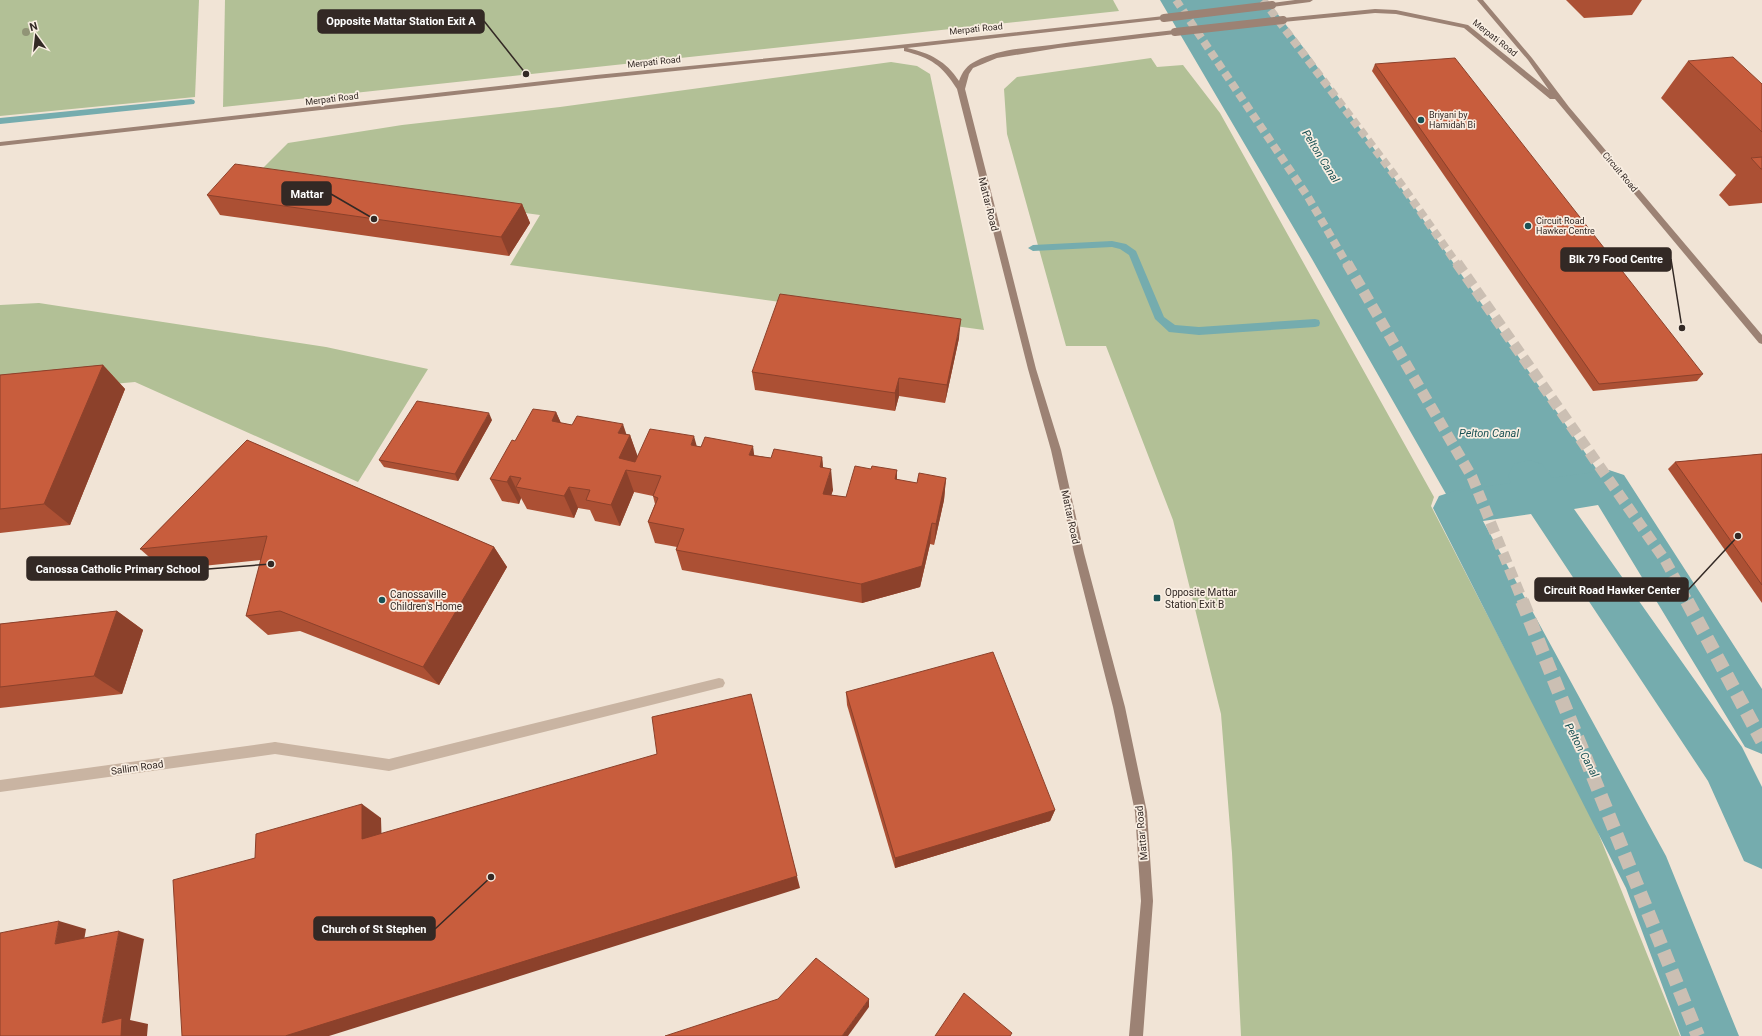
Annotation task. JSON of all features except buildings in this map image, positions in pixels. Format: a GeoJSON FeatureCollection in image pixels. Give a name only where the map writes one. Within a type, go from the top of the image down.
{"type":"FeatureCollection","features":[{"type":"Feature","properties":{"kind":"street","name":"Merpati Road"},"geometry":{"type":"LineString","coordinates":[[0,144],[269,115],[596,77],[892,48],[1164,18],[1310,0]]}},
{"type":"Feature","properties":{"kind":"street","name":"Circuit Road"},"geometry":{"type":"LineString","coordinates":[[1480,0],[1530,59],[1566,109],[1762,341]]}},
{"type":"Feature","properties":{"kind":"street","name":"Merpati Road"},"geometry":{"type":"LineString","coordinates":[[961,89],[965,74],[969,68],[979,62],[1010,53],[1066,44],[1375,11],[1396,12],[1466,26],[1566,109]]}},
{"type":"Feature","properties":{"kind":"street","name":"Mattar Road"},"geometry":{"type":"LineString","coordinates":[[892,48],[919,52],[933,57],[942,63],[950,72],[961,89],[1032,369],[1056,450],[1079,553],[1119,707],[1141,812],[1147,902],[1136,1036]]}},
{"type":"Feature","properties":{"kind":"street","name":"Sallim Road"},"geometry":{"type":"LineString","coordinates":[[0,786],[275,748],[389,765],[719,683]]}},
{"type":"Feature","properties":{"kind":"green space"},"geometry":{"type":"Polygon","coordinates":[[[0,0],[199,0],[195,97],[0,116],[0,0]]]}},
{"type":"Feature","properties":{"kind":"green space"},"geometry":{"type":"Polygon","coordinates":[[[225,0],[1113,0],[1119,11],[223,107],[225,0]]]}},
{"type":"Feature","properties":{"kind":"green space"},"geometry":{"type":"Polygon","coordinates":[[[1151,58],[1157,67],[1183,65],[1220,113],[1434,497],[1431,506],[1591,815],[1680,1036],[1241,1036],[1232,853],[1221,714],[1173,520],[1106,346],[1066,346],[1007,134],[1004,89],[1017,77],[1151,58]]]}},
{"type":"Feature","properties":{"kind":"green space"},"geometry":{"type":"Polygon","coordinates":[[[891,62],[917,66],[930,74],[984,330],[510,265],[540,215],[254,177],[288,143],[402,125],[560,107],[891,62]]]}},
{"type":"Feature","properties":{"kind":"green space"},"geometry":{"type":"Polygon","coordinates":[[[39,303],[326,347],[428,369],[358,482],[135,382],[0,394],[0,305],[39,303]]]}},
{"type":"Feature","properties":{"kind":"water","name":"Pelton Canal"},"geometry":{"type":"Polygon","coordinates":[[[1160,0],[1267,0],[1309,55],[1609,487],[1454,508],[1312,259],[1160,0]]]}},
{"type":"Feature","properties":{"kind":"waterway"},"geometry":{"type":"LineString","coordinates":[[0,121],[191,102]]}},
{"type":"Feature","properties":{"kind":"waterway"},"geometry":{"type":"LineString","coordinates":[[1033,248],[1112,244],[1123,246],[1133,253],[1160,319],[1173,329],[1199,331],[1315,323]]}},
{"type":"Feature","properties":{"kind":"waterway","name":"Pelton Canal"},"geometry":{"type":"LineString","coordinates":[[1528,476],[1542,496]]}},
{"type":"Feature","properties":{"kind":"waterway","name":"Pelton Canal"},"geometry":{"type":"LineString","coordinates":[[1542,496],[1609,487],[1762,731]]}},
{"type":"Feature","properties":{"kind":"waterway","name":"Pelton Canal"},"geometry":{"type":"LineString","coordinates":[[1542,496],[1725,764],[1762,843]]}},
{"type":"Feature","properties":{"kind":"waterway","name":"Pelton Canal"},"geometry":{"type":"LineString","coordinates":[[1542,496],[1454,508],[1647,875],[1710,1036]]}},
{"type":"Feature","properties":{"kind":"tunnel"},"geometry":{"type":"LineString","coordinates":[[1176,0],[1308,197],[1347,264]]}},
{"type":"Feature","properties":{"kind":"tunnel"},"geometry":{"type":"LineString","coordinates":[[1263,0],[1404,188],[1457,264]]}},
{"type":"Feature","properties":{"kind":"tunnel"},"geometry":{"type":"LineString","coordinates":[[1347,263],[1472,477],[1523,602]]}},
{"type":"Feature","properties":{"kind":"tunnel"},"geometry":{"type":"LineString","coordinates":[[1457,263],[1665,560],[1688,602]]}},
{"type":"Feature","properties":{"kind":"tunnel"},"geometry":{"type":"LineString","coordinates":[[1522,601],[1698,1036]]}},
{"type":"Feature","properties":{"kind":"tunnel"},"geometry":{"type":"LineString","coordinates":[[1687,601],[1762,741]]}},
{"type":"Feature","properties":{"kind":"place","name":"Opposite Mattar Station Exit A"},"geometry":{"type":"Point","coordinates":[526,74]}},
{"type":"Feature","properties":{"kind":"place","name":"Briyani by Hamidah Bi"},"geometry":{"type":"Point","coordinates":[1421,120]}},
{"type":"Feature","properties":{"kind":"place","name":"Mattar"},"geometry":{"type":"Point","coordinates":[374,219]}},
{"type":"Feature","properties":{"kind":"place","name":"Circuit Road Hawker Centre"},"geometry":{"type":"Point","coordinates":[1528,226]}},
{"type":"Feature","properties":{"kind":"place","name":"Blk 79 Food Centre"},"geometry":{"type":"Point","coordinates":[1682,328]}},
{"type":"Feature","properties":{"kind":"place","name":"Circuit Road Hawker Center"},"geometry":{"type":"Point","coordinates":[1738,536]}},
{"type":"Feature","properties":{"kind":"place","name":"Canossa Catholic Primary School"},"geometry":{"type":"Point","coordinates":[271,564]}},
{"type":"Feature","properties":{"kind":"place","name":"Opposite Mattar Station Exit B"},"geometry":{"type":"Point","coordinates":[1157,598]}},
{"type":"Feature","properties":{"kind":"place","name":"Canossaville Children's Home"},"geometry":{"type":"Point","coordinates":[382,600]}},
{"type":"Feature","properties":{"kind":"place","name":"Church of St Stephen"},"geometry":{"type":"Point","coordinates":[491,877]}}]}
